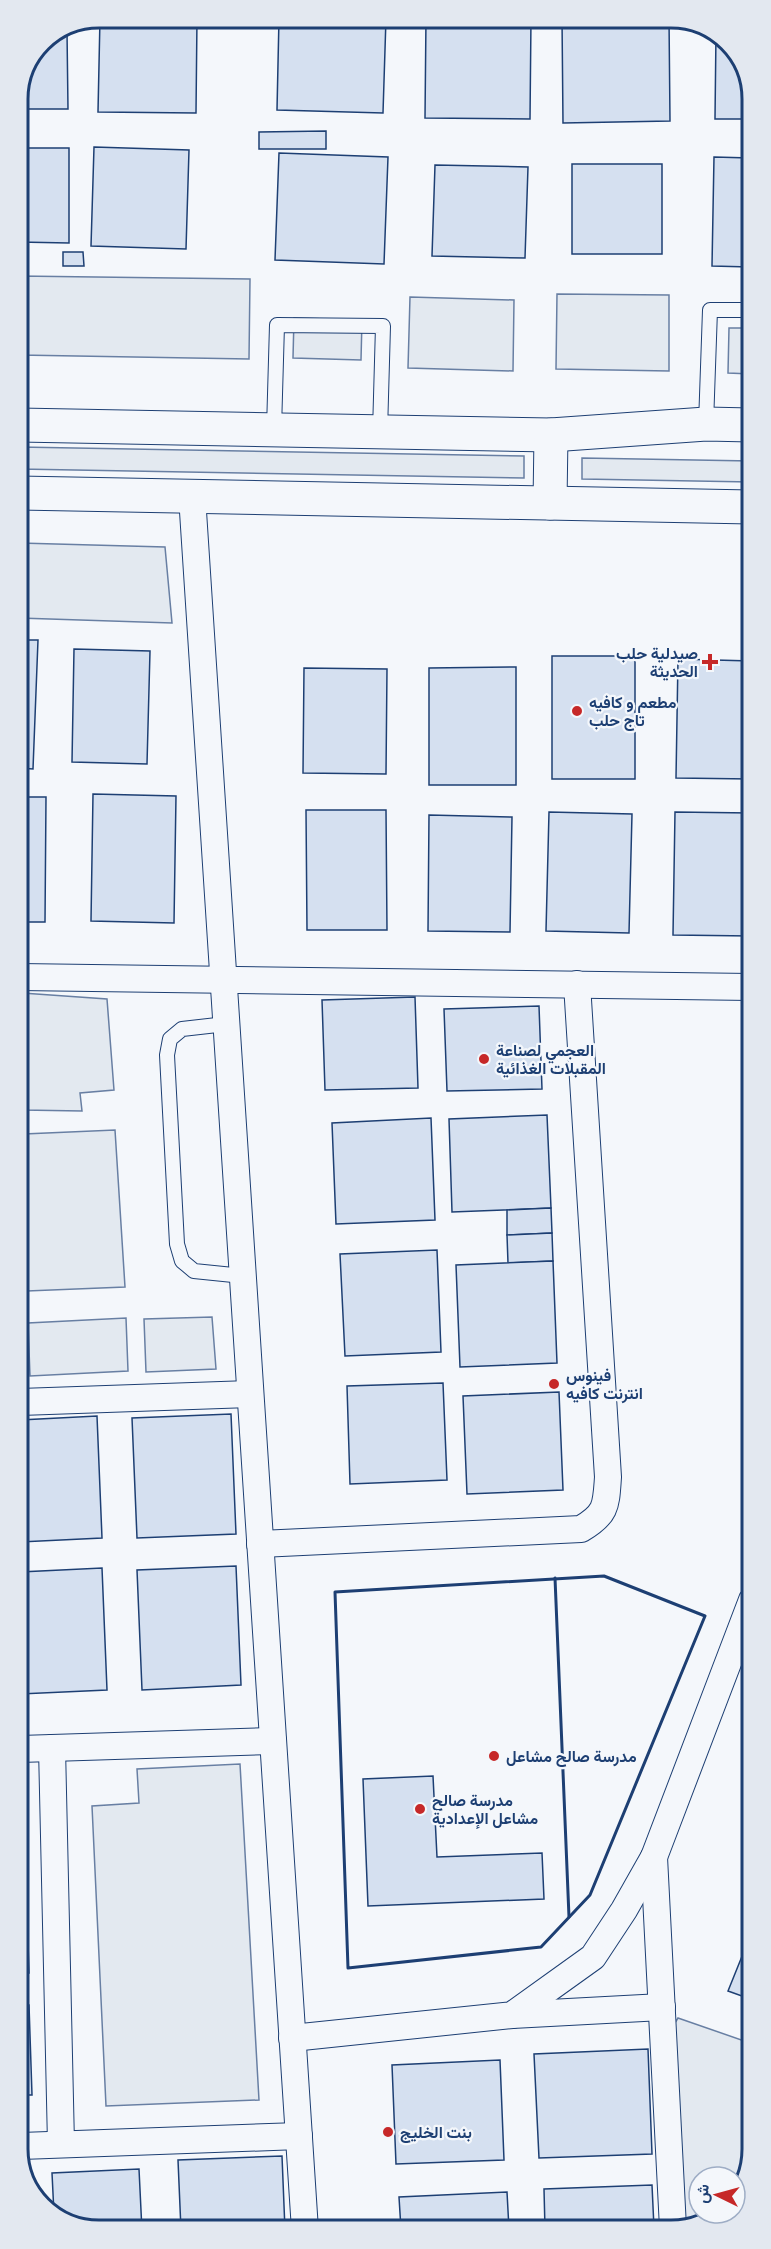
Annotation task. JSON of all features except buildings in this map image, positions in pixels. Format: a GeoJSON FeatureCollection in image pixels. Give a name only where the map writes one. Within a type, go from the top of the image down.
{"type":"FeatureCollection","features":[{"type":"Feature","properties":{"kind":"main road"},"geometry":{"type":"LineString","coordinates":[[28,425],[551,435],[706,424],[742,425]]}},
{"type":"Feature","properties":{"kind":"main road"},"geometry":{"type":"LineString","coordinates":[[550,503],[551,435]]}},
{"type":"Feature","properties":{"kind":"main road"},"geometry":{"type":"LineString","coordinates":[[28,493],[742,507]]}},
{"type":"Feature","properties":{"kind":"street"},"geometry":{"type":"LineString","coordinates":[[192,496],[304,2220]]}},
{"type":"Feature","properties":{"kind":"street"},"geometry":{"type":"LineString","coordinates":[[28,976],[223,981],[742,987]]}},
{"type":"Feature","properties":{"kind":"street"},"geometry":{"type":"LineString","coordinates":[[260,1544],[581,1529],[597,1520],[606,1503],[608,1477],[577,984]]}},
{"type":"Feature","properties":{"kind":"street"},"geometry":{"type":"LineString","coordinates":[[28,1402],[250,1394]]}},
{"type":"Feature","properties":{"kind":"street"},"geometry":{"type":"LineString","coordinates":[[512,2015],[593,1957],[624,1910],[654,1857],[742,1632]]}},
{"type":"Feature","properties":{"kind":"street"},"geometry":{"type":"LineString","coordinates":[[28,1749],[273,1742]]}},
{"type":"Feature","properties":{"kind":"street"},"geometry":{"type":"LineString","coordinates":[[52,1749],[61,2144]]}},
{"type":"Feature","properties":{"kind":"street"},"geometry":{"type":"LineString","coordinates":[[654,1857],[673,2220]]}},
{"type":"Feature","properties":{"kind":"street"},"geometry":{"type":"LineString","coordinates":[[292,2038],[512,2015],[662,2007]]}},
{"type":"Feature","properties":{"kind":"street"},"geometry":{"type":"LineString","coordinates":[[28,2146],[299,2136]]}},
{"type":"Feature","properties":{"kind":"lane"},"geometry":{"type":"LineString","coordinates":[[706,424],[710,310],[742,310]]}},
{"type":"Feature","properties":{"kind":"lane"},"geometry":{"type":"LineString","coordinates":[[274,430],[277,325],[383,326],[380,432]]}},
{"type":"Feature","properties":{"kind":"lane"},"geometry":{"type":"LineString","coordinates":[[226,1024],[182,1029],[170,1039],[167,1055],[177,1244],[182,1261],[195,1271],[243,1276]]}},
{"type":"Feature","properties":{"kind":"shaded area"},"geometry":{"type":"Polygon","coordinates":[[[28,276],[250,279],[249,359],[28,355],[28,276]]]}},
{"type":"Feature","properties":{"kind":"shaded area"},"geometry":{"type":"Polygon","coordinates":[[[557,294],[669,295],[669,371],[556,369],[557,294]]]}},
{"type":"Feature","properties":{"kind":"shaded area"},"geometry":{"type":"Polygon","coordinates":[[[410,297],[514,300],[513,371],[408,368],[410,297]]]}},
{"type":"Feature","properties":{"kind":"shaded area"},"geometry":{"type":"Polygon","coordinates":[[[294,318],[362,320],[361,360],[293,358],[294,318]]]}},
{"type":"Feature","properties":{"kind":"shaded area"},"geometry":{"type":"Polygon","coordinates":[[[729,328],[742,328],[742,374],[728,373],[729,328]]]}},
{"type":"Feature","properties":{"kind":"shaded area"},"geometry":{"type":"Polygon","coordinates":[[[28,447],[524,456],[524,478],[28,469],[28,447]]]}},
{"type":"Feature","properties":{"kind":"shaded area"},"geometry":{"type":"Polygon","coordinates":[[[582,458],[742,461],[742,482],[582,479],[582,458]]]}},
{"type":"Feature","properties":{"kind":"shaded area"},"geometry":{"type":"Polygon","coordinates":[[[28,543],[165,547],[172,623],[28,618],[28,543]]]}},
{"type":"Feature","properties":{"kind":"shaded area"},"geometry":{"type":"Polygon","coordinates":[[[28,993],[107,999],[114,1090],[80,1093],[82,1111],[28,1110],[28,993]]]}},
{"type":"Feature","properties":{"kind":"shaded area"},"geometry":{"type":"Polygon","coordinates":[[[115,1130],[125,1287],[28,1291],[28,1134],[115,1130]]]}},
{"type":"Feature","properties":{"kind":"shaded area"},"geometry":{"type":"Polygon","coordinates":[[[212,1317],[216,1369],[146,1372],[144,1319],[212,1317]]]}},
{"type":"Feature","properties":{"kind":"shaded area"},"geometry":{"type":"Polygon","coordinates":[[[126,1318],[128,1371],[30,1376],[28,1323],[126,1318]]]}},
{"type":"Feature","properties":{"kind":"shaded area"},"geometry":{"type":"Polygon","coordinates":[[[240,1764],[259,2100],[106,2106],[92,1806],[139,1803],[137,1769],[240,1764]]]}},
{"type":"Feature","properties":{"kind":"shaded area"},"geometry":{"type":"Polygon","coordinates":[[[678,2018],[742,2040],[741,2165],[687,2165],[687,2219],[681,2220],[670,2031],[678,2018]]]}},
{"type":"Feature","properties":{"kind":"wall"},"geometry":{"type":"LineString","coordinates":[[604,1576],[705,1616],[590,1895],[541,1947],[348,1968],[335,1592],[604,1576]]}},
{"type":"Feature","properties":{"kind":"wall"},"geometry":{"type":"LineString","coordinates":[[555,1578],[569,1917]]}},
{"type":"Feature","properties":{"kind":"place","name":"صيدلية حلب الحديثة"},"geometry":{"type":"Point","coordinates":[710,662]}},
{"type":"Feature","properties":{"kind":"place","name":"مطعم و كافيه تاج حلب"},"geometry":{"type":"Point","coordinates":[577,711]}},
{"type":"Feature","properties":{"kind":"place","name":"العجمي لصناعة المقبلات الغذائية"},"geometry":{"type":"Point","coordinates":[484,1059]}},
{"type":"Feature","properties":{"kind":"place","name":"فينوس انترنت كافيه"},"geometry":{"type":"Point","coordinates":[554,1384]}},
{"type":"Feature","properties":{"kind":"place","name":"مدرسة صالح مشاعل"},"geometry":{"type":"Point","coordinates":[494,1756]}},
{"type":"Feature","properties":{"kind":"place","name":"مدرسة صالح مشاعل الإعدادية"},"geometry":{"type":"Point","coordinates":[420,1809]}},
{"type":"Feature","properties":{"kind":"place","name":"بنت الخليج"},"geometry":{"type":"Point","coordinates":[388,2132]}}]}
